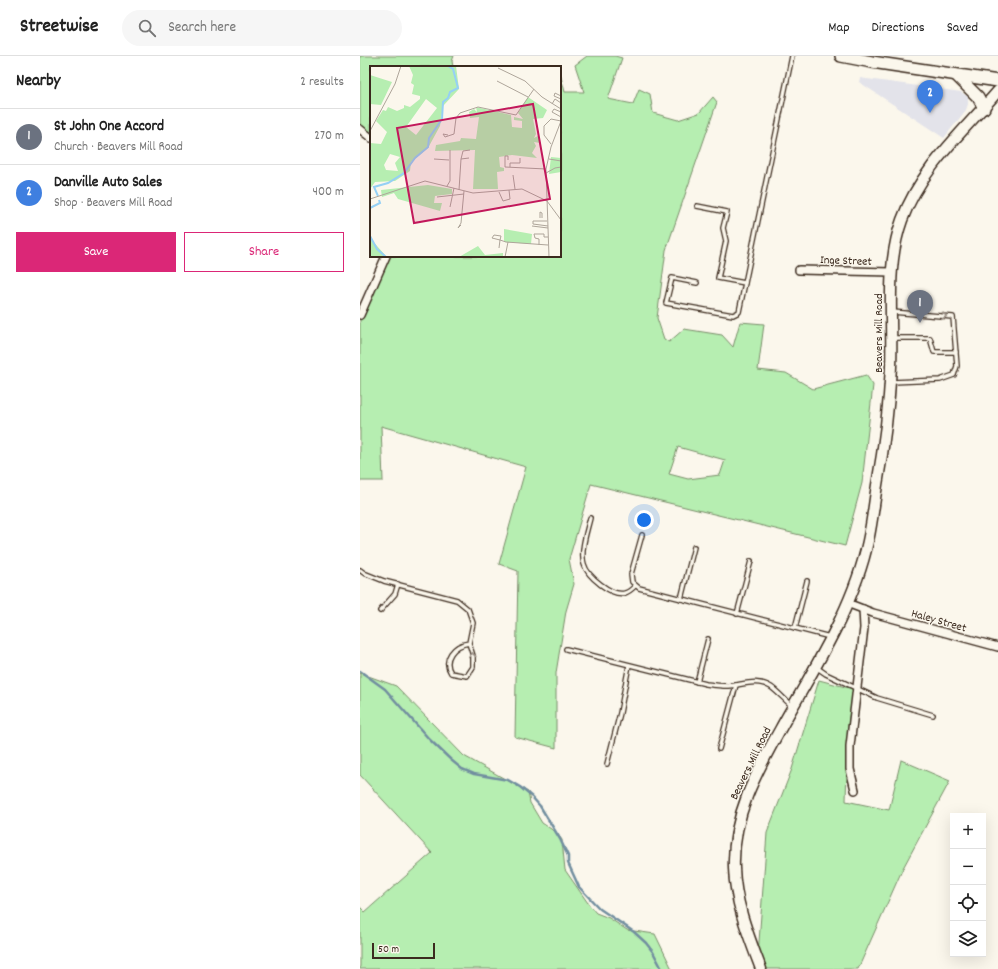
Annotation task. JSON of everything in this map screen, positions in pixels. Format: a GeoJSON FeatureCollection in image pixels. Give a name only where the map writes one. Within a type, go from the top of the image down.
{"type":"FeatureCollection","features":[{"type":"Feature","properties":{"kind":"main road"},"geometry":{"type":"LineString","coordinates":[[841,56],[998,81]]}},
{"type":"Feature","properties":{"kind":"main road"},"geometry":{"type":"LineString","coordinates":[[956,75],[978,97],[984,108]]}},
{"type":"Feature","properties":{"kind":"street","name":"Beavers Mill Road"},"geometry":{"type":"LineString","coordinates":[[761,969],[738,901],[734,867],[734,845],[740,814],[748,791],[831,637],[858,578],[869,540],[882,456],[890,382],[892,272],[899,228],[911,199],[921,181],[942,153],[998,91]]}},
{"type":"Feature","properties":{"kind":"street"},"geometry":{"type":"LineString","coordinates":[[360,129],[370,137]]}},
{"type":"Feature","properties":{"kind":"street"},"geometry":{"type":"LineString","coordinates":[[360,315],[386,257]]}},
{"type":"Feature","properties":{"kind":"street","name":"Inge Street"},"geometry":{"type":"LineString","coordinates":[[799,270],[892,272]]}},
{"type":"Feature","properties":{"kind":"street"},"geometry":{"type":"LineString","coordinates":[[847,603],[863,609],[864,628],[850,746],[850,770],[855,790]]}},
{"type":"Feature","properties":{"kind":"street","name":"Haley Street"},"geometry":{"type":"LineString","coordinates":[[863,609],[998,647]]}},
{"type":"Feature","properties":{"kind":"lane"},"geometry":{"type":"LineString","coordinates":[[697,283],[672,278],[666,303],[733,316],[739,312],[792,56]]}},
{"type":"Feature","properties":{"kind":"lane"},"geometry":{"type":"LineString","coordinates":[[697,206],[727,212],[723,228],[726,241],[718,278],[745,283]]}},
{"type":"Feature","properties":{"kind":"lane"},"geometry":{"type":"LineString","coordinates":[[890,382],[940,380],[954,375],[957,366],[953,317],[891,312]]}},
{"type":"Feature","properties":{"kind":"lane"},"geometry":{"type":"LineString","coordinates":[[891,338],[930,338],[934,352],[956,352]]}},
{"type":"Feature","properties":{"kind":"lane"},"geometry":{"type":"LineString","coordinates":[[590,518],[583,551],[584,565],[593,578],[605,588],[616,593],[626,593],[635,586]]}},
{"type":"Feature","properties":{"kind":"lane"},"geometry":{"type":"LineString","coordinates":[[642,535],[631,574],[632,582],[635,586],[831,637]]}},
{"type":"Feature","properties":{"kind":"lane"},"geometry":{"type":"LineString","coordinates":[[681,599],[694,547]]}},
{"type":"Feature","properties":{"kind":"lane"},"geometry":{"type":"LineString","coordinates":[[738,614],[751,561]]}},
{"type":"Feature","properties":{"kind":"lane"},"geometry":{"type":"LineString","coordinates":[[360,570],[364,573],[398,584],[457,600],[468,609],[473,623],[469,643],[473,656],[473,667],[467,676],[451,673],[447,666],[448,659],[461,644],[469,643]]}},
{"type":"Feature","properties":{"kind":"lane"},"geometry":{"type":"LineString","coordinates":[[795,628],[807,581]]}},
{"type":"Feature","properties":{"kind":"lane"},"geometry":{"type":"LineString","coordinates":[[380,611],[396,594],[398,584]]}},
{"type":"Feature","properties":{"kind":"lane"},"geometry":{"type":"LineString","coordinates":[[697,682],[708,639]]}},
{"type":"Feature","properties":{"kind":"lane"},"geometry":{"type":"LineString","coordinates":[[566,649],[715,686],[746,682],[765,684],[772,687],[793,706]]}},
{"type":"Feature","properties":{"kind":"lane"},"geometry":{"type":"LineString","coordinates":[[607,764],[620,713],[629,665]]}},
{"type":"Feature","properties":{"kind":"lane"},"geometry":{"type":"LineString","coordinates":[[815,666],[826,674],[877,698],[933,716]]}},
{"type":"Feature","properties":{"kind":"lane"},"geometry":{"type":"LineString","coordinates":[[719,749],[736,684]]}},
{"type":"Feature","properties":{"kind":"shaded area"},"geometry":{"type":"Polygon","coordinates":[[[860,78],[961,92],[968,97],[968,104],[966,110],[944,138],[859,82],[860,78]]]}},
{"type":"Feature","properties":{"kind":"green space"},"geometry":{"type":"Polygon","coordinates":[[[360,56],[454,56],[452,61],[453,66],[370,66],[370,137],[360,129],[360,56]]]}},
{"type":"Feature","properties":{"kind":"green space"},"geometry":{"type":"Polygon","coordinates":[[[587,56],[615,56],[622,58],[608,99],[633,104],[639,89],[650,94],[653,113],[678,120],[699,113],[713,97],[717,102],[666,250],[657,318],[664,339],[669,342],[684,329],[722,335],[733,347],[740,322],[764,324],[758,370],[786,373],[813,389],[866,375],[873,385],[862,483],[845,546],[591,484],[569,559],[574,584],[566,611],[556,673],[556,748],[515,737],[518,571],[499,564],[526,467],[381,426],[383,481],[360,481],[360,315],[386,257],[561,257],[561,77],[565,92],[584,92],[575,65],[587,56]],[[678,447],[669,474],[688,479],[720,475],[725,460],[678,447]]]}},
{"type":"Feature","properties":{"kind":"green space"},"geometry":{"type":"Polygon","coordinates":[[[360,673],[396,686],[464,756],[528,792],[530,803],[542,823],[557,833],[562,840],[565,870],[590,906],[596,913],[609,918],[627,930],[655,934],[672,969],[360,969],[360,907],[365,912],[432,853],[360,775],[360,673]]]}},
{"type":"Feature","properties":{"kind":"green space"},"geometry":{"type":"Polygon","coordinates":[[[819,680],[853,689],[848,726],[846,801],[889,810],[901,760],[950,781],[903,868],[858,969],[757,969],[767,833],[792,769],[819,680]]]}},
{"type":"Feature","properties":{"kind":"waterway"},"geometry":{"type":"LineString","coordinates":[[360,671],[385,689],[429,739],[462,769],[474,774],[508,780],[520,787],[532,797],[540,806],[560,839],[568,856],[568,863],[579,887],[600,909],[634,932],[646,943],[653,952],[662,969]]}},
{"type":"Feature","properties":{"kind":"place","name":"Danville Auto Sales"},"geometry":{"type":"Point","coordinates":[930,113]}},
{"type":"Feature","properties":{"kind":"place","name":"St John One Accord"},"geometry":{"type":"Point","coordinates":[920,323]}}]}
